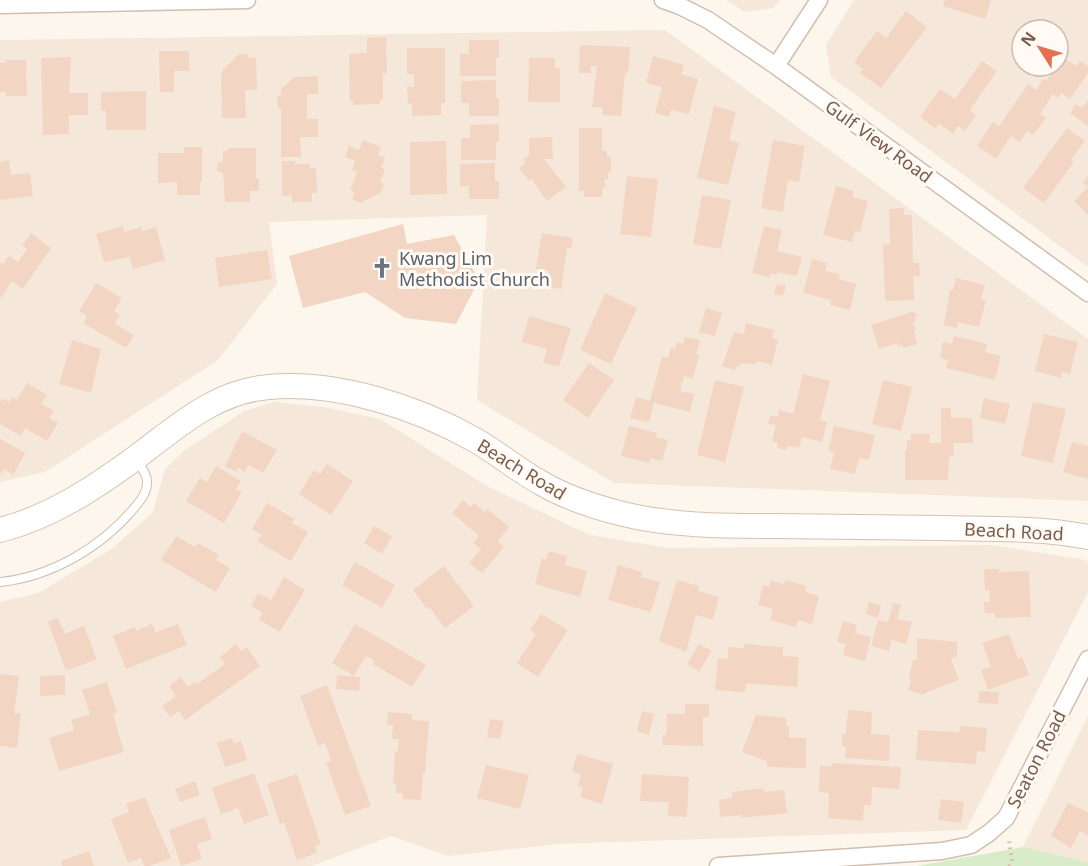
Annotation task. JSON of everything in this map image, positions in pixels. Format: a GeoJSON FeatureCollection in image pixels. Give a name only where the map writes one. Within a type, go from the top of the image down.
{"type":"FeatureCollection","features":[{"type":"Feature","properties":{"kind":"main road","name":"Beach Road"},"geometry":{"type":"LineString","coordinates":[[0,530],[28,521],[77,497],[218,400],[237,393],[270,387],[309,387],[360,396],[429,417],[477,441],[540,483],[561,494],[596,507],[651,520],[711,526],[1021,529],[1088,537]]}},
{"type":"Feature","properties":{"kind":"street"},"geometry":{"type":"LineString","coordinates":[[0,5],[247,0]]}},
{"type":"Feature","properties":{"kind":"street","name":"Gulf View Road"},"geometry":{"type":"LineString","coordinates":[[663,0],[708,20],[776,66],[1088,293]]}},
{"type":"Feature","properties":{"kind":"street"},"geometry":{"type":"LineString","coordinates":[[776,66],[819,0]]}},
{"type":"Feature","properties":{"kind":"street","name":"Seaton Road"},"geometry":{"type":"LineString","coordinates":[[718,866],[942,851],[971,845],[1006,818],[1088,659]]}},
{"type":"Feature","properties":{"kind":"lane"},"geometry":{"type":"LineString","coordinates":[[0,582],[16,581],[60,565],[87,550],[110,533],[128,516],[146,490],[147,478],[134,459]]}},
{"type":"Feature","properties":{"kind":"path"},"geometry":{"type":"LineString","coordinates":[[1009,866],[1012,861]]}},
{"type":"Feature","properties":{"kind":"shaded area"},"geometry":{"type":"Polygon","coordinates":[[[726,0],[780,0],[773,8],[745,12],[726,0]]]}},
{"type":"Feature","properties":{"kind":"shaded area"},"geometry":{"type":"Polygon","coordinates":[[[854,0],[1088,0],[1088,267],[831,77],[826,45],[854,0]]]}},
{"type":"Feature","properties":{"kind":"shaded area"},"geometry":{"type":"Polygon","coordinates":[[[665,30],[1088,339],[1088,501],[614,483],[477,400],[487,215],[269,222],[277,284],[218,360],[45,472],[0,482],[0,40],[665,30]]]}},
{"type":"Feature","properties":{"kind":"shaded area"},"geometry":{"type":"Polygon","coordinates":[[[274,402],[324,407],[380,419],[487,486],[590,535],[669,548],[991,545],[1086,560],[1088,563],[1088,592],[966,830],[557,844],[448,856],[391,836],[312,866],[0,866],[0,602],[38,593],[112,549],[153,512],[165,469],[185,450],[244,411],[274,402]]]}},
{"type":"Feature","properties":{"kind":"shaded area"},"geometry":{"type":"Polygon","coordinates":[[[1088,716],[1088,862],[1023,847],[1088,716]]]}},
{"type":"Feature","properties":{"kind":"green space"},"geometry":{"type":"Polygon","coordinates":[[[1023,847],[1088,862],[1088,866],[917,866],[1023,847]]]}},
{"type":"Feature","properties":{"kind":"building"},"geometry":{"type":"Polygon","coordinates":[[[945,0],[991,0],[985,19],[943,6],[945,0]]]}},
{"type":"Feature","properties":{"kind":"building"},"geometry":{"type":"Polygon","coordinates":[[[906,11],[927,27],[881,88],[860,73],[863,69],[854,62],[877,31],[886,38],[906,11]]]}},
{"type":"Feature","properties":{"kind":"building"},"geometry":{"type":"Polygon","coordinates":[[[386,37],[387,73],[383,73],[383,100],[380,100],[380,104],[353,105],[353,101],[350,101],[349,54],[367,53],[367,38],[386,37]]]}},
{"type":"Feature","properties":{"kind":"building"},"geometry":{"type":"Polygon","coordinates":[[[469,40],[499,40],[496,76],[460,76],[460,54],[469,54],[469,40]]]}},
{"type":"Feature","properties":{"kind":"building"},"geometry":{"type":"Polygon","coordinates":[[[580,45],[630,47],[621,116],[602,115],[603,108],[592,107],[597,66],[591,66],[591,73],[579,73],[580,45]]]}},
{"type":"Feature","properties":{"kind":"building"},"geometry":{"type":"Polygon","coordinates":[[[407,48],[445,48],[445,103],[441,103],[441,115],[412,116],[412,104],[408,103],[407,87],[414,87],[414,74],[407,74],[407,48]]]}},
{"type":"Feature","properties":{"kind":"building"},"geometry":{"type":"Polygon","coordinates":[[[159,51],[189,51],[189,71],[174,71],[174,92],[160,92],[159,51]]]}},
{"type":"Feature","properties":{"kind":"building"},"geometry":{"type":"Polygon","coordinates":[[[239,54],[248,54],[248,58],[256,58],[257,90],[245,90],[246,118],[222,118],[222,71],[239,54]]]}},
{"type":"Feature","properties":{"kind":"building"},"geometry":{"type":"Polygon","coordinates":[[[653,56],[684,65],[681,74],[698,79],[689,114],[671,110],[669,117],[655,113],[662,87],[646,83],[653,56]]]}},
{"type":"Feature","properties":{"kind":"building"},"geometry":{"type":"Polygon","coordinates":[[[71,57],[69,93],[88,93],[88,115],[69,115],[69,134],[43,135],[41,58],[71,57]]]}},
{"type":"Feature","properties":{"kind":"building"},"geometry":{"type":"Polygon","coordinates":[[[529,58],[555,58],[555,68],[560,68],[560,102],[528,102],[529,58]]]}},
{"type":"Feature","properties":{"kind":"building"},"geometry":{"type":"Polygon","coordinates":[[[6,60],[26,60],[27,96],[6,96],[6,91],[0,92],[0,63],[6,63],[6,60]]]}},
{"type":"Feature","properties":{"kind":"building"},"geometry":{"type":"Polygon","coordinates":[[[982,61],[997,71],[970,110],[976,115],[965,131],[958,126],[953,134],[939,124],[935,128],[920,117],[940,89],[955,99],[982,61]]]}},
{"type":"Feature","properties":{"kind":"building"},"geometry":{"type":"Polygon","coordinates":[[[1080,61],[1088,66],[1088,73],[1070,99],[1061,93],[1058,98],[1053,94],[1040,114],[1046,118],[1033,135],[1027,131],[1020,142],[1011,136],[996,159],[977,146],[993,122],[999,126],[1028,84],[1036,90],[1043,79],[1046,81],[1048,78],[1070,78],[1070,62],[1076,66],[1080,61]]]}},
{"type":"Feature","properties":{"kind":"building"},"geometry":{"type":"Polygon","coordinates":[[[318,76],[318,94],[307,94],[307,119],[318,119],[318,137],[300,137],[301,157],[281,157],[281,108],[278,108],[277,96],[281,95],[281,87],[294,77],[318,76]]]}},
{"type":"Feature","properties":{"kind":"building"},"geometry":{"type":"Polygon","coordinates":[[[496,80],[499,116],[469,116],[469,103],[461,103],[461,81],[496,80]]]}},
{"type":"Feature","properties":{"kind":"building"},"geometry":{"type":"Polygon","coordinates":[[[146,91],[146,130],[106,130],[106,111],[101,111],[101,92],[146,91]]]}},
{"type":"Feature","properties":{"kind":"building"},"geometry":{"type":"Polygon","coordinates":[[[1088,100],[1088,126],[1070,113],[1076,104],[1082,108],[1088,100]]]}},
{"type":"Feature","properties":{"kind":"building"},"geometry":{"type":"Polygon","coordinates":[[[714,106],[736,112],[729,140],[739,143],[728,185],[697,178],[714,106]]]}},
{"type":"Feature","properties":{"kind":"building"},"geometry":{"type":"Polygon","coordinates":[[[499,124],[496,160],[461,160],[461,138],[470,138],[470,125],[499,124]]]}},
{"type":"Feature","properties":{"kind":"building"},"geometry":{"type":"Polygon","coordinates":[[[579,128],[602,128],[602,151],[607,151],[607,157],[611,156],[611,172],[608,172],[608,179],[605,179],[602,197],[584,197],[584,191],[579,191],[579,128]]]}},
{"type":"Feature","properties":{"kind":"building"},"geometry":{"type":"Polygon","coordinates":[[[1067,128],[1085,141],[1071,160],[1074,162],[1044,203],[1023,188],[1067,128]]]}},
{"type":"Feature","properties":{"kind":"building"},"geometry":{"type":"Polygon","coordinates":[[[552,137],[553,159],[544,159],[566,187],[547,201],[531,179],[529,181],[519,168],[526,162],[523,159],[529,155],[529,138],[552,137]]]}},
{"type":"Feature","properties":{"kind":"building"},"geometry":{"type":"Polygon","coordinates":[[[363,140],[381,147],[378,155],[385,158],[381,168],[385,169],[380,182],[384,184],[381,192],[361,203],[352,199],[355,192],[350,190],[357,172],[352,170],[355,161],[345,157],[349,146],[359,150],[363,140]]]}},
{"type":"Feature","properties":{"kind":"building"},"geometry":{"type":"Polygon","coordinates":[[[773,140],[805,146],[799,182],[788,180],[783,212],[761,208],[773,140]]]}},
{"type":"Feature","properties":{"kind":"building"},"geometry":{"type":"Polygon","coordinates":[[[446,141],[447,194],[410,195],[410,142],[446,141]]]}},
{"type":"Feature","properties":{"kind":"building"},"geometry":{"type":"Polygon","coordinates":[[[184,147],[202,147],[200,195],[177,195],[177,182],[158,183],[158,153],[184,153],[184,147]]]}},
{"type":"Feature","properties":{"kind":"building"},"geometry":{"type":"Polygon","coordinates":[[[228,148],[256,148],[256,179],[259,178],[259,191],[250,191],[250,202],[225,202],[223,173],[217,171],[217,163],[223,161],[223,151],[228,151],[228,148]]]}},
{"type":"Feature","properties":{"kind":"building"},"geometry":{"type":"Polygon","coordinates":[[[9,160],[11,175],[30,173],[33,196],[0,200],[0,162],[9,160]]]}},
{"type":"Feature","properties":{"kind":"building"},"geometry":{"type":"Polygon","coordinates":[[[282,161],[310,164],[310,168],[316,168],[317,193],[312,193],[312,202],[292,202],[292,195],[282,196],[282,161]]]}},
{"type":"Feature","properties":{"kind":"building"},"geometry":{"type":"Polygon","coordinates":[[[495,163],[495,181],[499,181],[499,199],[469,199],[469,186],[460,186],[460,164],[495,163]]]}},
{"type":"Feature","properties":{"kind":"building"},"geometry":{"type":"Polygon","coordinates":[[[627,176],[658,179],[651,237],[620,234],[627,176]]]}},
{"type":"Feature","properties":{"kind":"building"},"geometry":{"type":"Polygon","coordinates":[[[1088,176],[1088,187],[1083,182],[1088,176]]]}},
{"type":"Feature","properties":{"kind":"building"},"geometry":{"type":"Polygon","coordinates":[[[836,186],[854,191],[852,197],[868,201],[860,232],[855,231],[852,242],[823,235],[836,186]]]}},
{"type":"Feature","properties":{"kind":"building"},"geometry":{"type":"Polygon","coordinates":[[[1088,187],[1088,215],[1074,201],[1088,187]]]}},
{"type":"Feature","properties":{"kind":"building"},"geometry":{"type":"Polygon","coordinates":[[[702,195],[731,200],[721,249],[693,244],[702,195]]]}},
{"type":"Feature","properties":{"kind":"building"},"geometry":{"type":"Polygon","coordinates":[[[904,208],[904,215],[912,215],[913,263],[919,263],[920,276],[913,276],[914,300],[885,301],[883,245],[890,244],[889,209],[904,208]]]}},
{"type":"Feature","properties":{"kind":"building","name":"Kwang Lim Methodist Church"},"geometry":{"type":"Polygon","coordinates":[[[403,224],[407,244],[454,235],[479,280],[456,324],[405,318],[365,292],[303,308],[289,256],[403,224]]]}},
{"type":"Feature","properties":{"kind":"building"},"geometry":{"type":"Polygon","coordinates":[[[123,226],[124,232],[141,227],[142,231],[156,227],[165,260],[133,269],[129,257],[104,262],[96,234],[123,226]]]}},
{"type":"Feature","properties":{"kind":"building"},"geometry":{"type":"Polygon","coordinates":[[[764,226],[782,230],[777,251],[802,257],[797,276],[777,272],[777,275],[771,273],[770,277],[752,273],[764,226]]]}},
{"type":"Feature","properties":{"kind":"building"},"geometry":{"type":"Polygon","coordinates":[[[31,233],[51,248],[23,289],[12,281],[0,299],[0,262],[3,264],[9,256],[18,262],[27,249],[22,246],[31,233]]]}},
{"type":"Feature","properties":{"kind":"building"},"geometry":{"type":"Polygon","coordinates":[[[542,233],[573,238],[571,249],[567,248],[561,289],[546,287],[549,271],[536,269],[542,233]]]}},
{"type":"Feature","properties":{"kind":"building"},"geometry":{"type":"Polygon","coordinates":[[[267,250],[272,279],[219,287],[215,258],[267,250]]]}},
{"type":"Feature","properties":{"kind":"building"},"geometry":{"type":"Polygon","coordinates":[[[812,259],[827,263],[825,271],[840,274],[838,279],[856,284],[850,310],[830,305],[831,300],[803,293],[812,259]]]}},
{"type":"Feature","properties":{"kind":"building"},"geometry":{"type":"Polygon","coordinates":[[[956,278],[985,285],[981,299],[986,300],[979,327],[958,322],[957,328],[944,325],[950,290],[953,290],[956,278]]]}},
{"type":"Feature","properties":{"kind":"building"},"geometry":{"type":"Polygon","coordinates":[[[96,283],[122,298],[114,311],[120,315],[115,324],[134,335],[126,348],[83,323],[87,316],[79,311],[96,283]]]}},
{"type":"Feature","properties":{"kind":"building"},"geometry":{"type":"Polygon","coordinates":[[[777,284],[786,286],[783,296],[774,294],[777,284]]]}},
{"type":"Feature","properties":{"kind":"building"},"geometry":{"type":"Polygon","coordinates":[[[605,293],[637,308],[611,364],[580,350],[605,293]]]}},
{"type":"Feature","properties":{"kind":"building"},"geometry":{"type":"Polygon","coordinates":[[[706,308],[722,313],[715,336],[699,332],[706,308]]]}},
{"type":"Feature","properties":{"kind":"building"},"geometry":{"type":"Polygon","coordinates":[[[909,311],[917,314],[913,325],[916,326],[914,332],[917,344],[903,348],[897,343],[879,349],[871,325],[909,311]]]}},
{"type":"Feature","properties":{"kind":"building"},"geometry":{"type":"Polygon","coordinates":[[[529,316],[571,328],[559,367],[543,362],[547,349],[522,342],[529,316]]]}},
{"type":"Feature","properties":{"kind":"building"},"geometry":{"type":"Polygon","coordinates":[[[746,323],[774,330],[772,338],[778,340],[772,365],[757,361],[756,364],[741,363],[740,367],[737,366],[735,370],[722,366],[734,332],[744,334],[746,323]]]}},
{"type":"Feature","properties":{"kind":"building"},"geometry":{"type":"Polygon","coordinates":[[[1044,334],[1078,342],[1070,374],[1062,372],[1061,378],[1035,371],[1044,334]]]}},
{"type":"Feature","properties":{"kind":"building"},"geometry":{"type":"Polygon","coordinates":[[[954,336],[987,344],[985,352],[1001,356],[995,380],[946,368],[948,360],[940,358],[943,342],[952,344],[954,336]]]}},
{"type":"Feature","properties":{"kind":"building"},"geometry":{"type":"Polygon","coordinates":[[[685,337],[700,340],[693,379],[684,376],[680,391],[694,394],[690,412],[654,403],[649,422],[630,418],[636,397],[650,401],[662,357],[668,358],[671,348],[675,349],[677,342],[683,344],[685,337]]]}},
{"type":"Feature","properties":{"kind":"building"},"geometry":{"type":"Polygon","coordinates":[[[72,340],[101,349],[91,393],[59,384],[72,340]]]}},
{"type":"Feature","properties":{"kind":"building"},"geometry":{"type":"Polygon","coordinates":[[[589,363],[614,380],[588,418],[563,400],[589,363]]]}},
{"type":"Feature","properties":{"kind":"building"},"geometry":{"type":"Polygon","coordinates":[[[803,374],[830,381],[820,420],[827,422],[822,442],[802,437],[799,448],[788,446],[787,450],[777,448],[778,443],[772,441],[776,425],[768,424],[770,415],[778,417],[779,410],[793,414],[803,374]]]}},
{"type":"Feature","properties":{"kind":"building"},"geometry":{"type":"Polygon","coordinates":[[[715,380],[744,387],[725,462],[697,455],[715,380]]]}},
{"type":"Feature","properties":{"kind":"building"},"geometry":{"type":"Polygon","coordinates":[[[883,380],[912,387],[901,431],[872,424],[883,380]]]}},
{"type":"Feature","properties":{"kind":"building"},"geometry":{"type":"Polygon","coordinates":[[[27,383],[47,395],[41,404],[54,411],[49,418],[58,423],[47,441],[25,428],[21,436],[0,424],[2,398],[9,402],[12,397],[17,400],[27,383]]]}},
{"type":"Feature","properties":{"kind":"building"},"geometry":{"type":"Polygon","coordinates":[[[984,398],[1010,404],[1005,424],[980,418],[984,398]]]}},
{"type":"Feature","properties":{"kind":"building"},"geometry":{"type":"Polygon","coordinates":[[[1033,402],[1066,409],[1053,463],[1021,456],[1033,402]]]}},
{"type":"Feature","properties":{"kind":"building"},"geometry":{"type":"Polygon","coordinates":[[[941,408],[951,408],[951,418],[972,418],[973,443],[953,443],[954,456],[949,457],[948,480],[905,480],[907,440],[911,440],[911,434],[930,434],[929,443],[941,443],[941,408]]]}},
{"type":"Feature","properties":{"kind":"building"},"geometry":{"type":"Polygon","coordinates":[[[629,426],[657,433],[656,437],[668,440],[662,461],[650,458],[649,463],[621,456],[629,426]]]}},
{"type":"Feature","properties":{"kind":"building"},"geometry":{"type":"Polygon","coordinates":[[[834,426],[875,435],[869,460],[859,458],[855,474],[830,469],[834,452],[828,451],[834,426]]]}},
{"type":"Feature","properties":{"kind":"building"},"geometry":{"type":"Polygon","coordinates":[[[242,431],[277,450],[263,473],[248,465],[245,472],[238,468],[236,472],[225,466],[242,431]]]}},
{"type":"Feature","properties":{"kind":"building"},"geometry":{"type":"Polygon","coordinates":[[[0,439],[25,453],[13,475],[4,469],[0,475],[0,439]]]}},
{"type":"Feature","properties":{"kind":"building"},"geometry":{"type":"Polygon","coordinates":[[[1072,442],[1088,446],[1088,479],[1063,472],[1072,442]]]}},
{"type":"Feature","properties":{"kind":"building"},"geometry":{"type":"Polygon","coordinates":[[[327,464],[353,481],[331,515],[299,494],[314,470],[320,474],[327,464]]]}},
{"type":"Feature","properties":{"kind":"building"},"geometry":{"type":"Polygon","coordinates":[[[216,466],[241,481],[236,489],[242,492],[224,523],[186,501],[200,478],[207,482],[216,466]]]}},
{"type":"Feature","properties":{"kind":"building"},"geometry":{"type":"Polygon","coordinates":[[[463,500],[471,507],[474,503],[485,512],[487,509],[509,527],[498,541],[504,547],[482,573],[469,563],[481,549],[473,543],[479,536],[452,513],[463,500]]]}},
{"type":"Feature","properties":{"kind":"building"},"geometry":{"type":"Polygon","coordinates":[[[267,503],[295,519],[292,523],[308,532],[291,561],[257,541],[262,535],[252,529],[267,503]]]}},
{"type":"Feature","properties":{"kind":"building"},"geometry":{"type":"Polygon","coordinates":[[[374,526],[392,536],[382,554],[364,543],[374,526]]]}},
{"type":"Feature","properties":{"kind":"building"},"geometry":{"type":"Polygon","coordinates":[[[176,536],[195,547],[198,543],[219,555],[216,560],[230,568],[216,592],[161,560],[176,536]]]}},
{"type":"Feature","properties":{"kind":"building"},"geometry":{"type":"Polygon","coordinates":[[[549,551],[567,556],[565,565],[587,571],[580,597],[535,584],[542,558],[546,560],[549,551]]]}},
{"type":"Feature","properties":{"kind":"building"},"geometry":{"type":"Polygon","coordinates":[[[355,562],[395,585],[382,608],[342,585],[355,562]]]}},
{"type":"Feature","properties":{"kind":"building"},"geometry":{"type":"Polygon","coordinates":[[[618,565],[642,572],[641,577],[660,582],[651,612],[608,600],[618,565]]]}},
{"type":"Feature","properties":{"kind":"building"},"geometry":{"type":"Polygon","coordinates":[[[444,566],[474,606],[445,628],[413,590],[444,566]]]}},
{"type":"Feature","properties":{"kind":"building"},"geometry":{"type":"Polygon","coordinates":[[[984,569],[999,569],[999,572],[1029,571],[1031,617],[995,618],[995,613],[985,613],[984,602],[990,602],[989,590],[985,591],[984,569]]]}},
{"type":"Feature","properties":{"kind":"building"},"geometry":{"type":"Polygon","coordinates":[[[284,577],[305,590],[280,632],[259,620],[263,613],[251,606],[258,593],[271,600],[284,577]]]}},
{"type":"Feature","properties":{"kind":"building"},"geometry":{"type":"Polygon","coordinates":[[[677,580],[699,586],[698,591],[719,597],[713,620],[696,615],[686,652],[659,641],[677,580]]]}},
{"type":"Feature","properties":{"kind":"building"},"geometry":{"type":"Polygon","coordinates":[[[785,580],[807,586],[805,592],[819,596],[812,624],[798,620],[796,627],[770,620],[773,609],[758,605],[763,585],[769,587],[771,581],[784,584],[785,580]]]}},
{"type":"Feature","properties":{"kind":"building"},"geometry":{"type":"Polygon","coordinates":[[[869,602],[881,605],[878,618],[866,614],[869,602]]]}},
{"type":"Feature","properties":{"kind":"building"},"geometry":{"type":"Polygon","coordinates":[[[893,603],[901,604],[897,619],[912,622],[906,644],[891,640],[889,651],[871,646],[878,620],[888,622],[893,603]]]}},
{"type":"Feature","properties":{"kind":"building"},"geometry":{"type":"Polygon","coordinates":[[[541,614],[568,630],[538,677],[517,663],[536,634],[530,630],[541,614]]]}},
{"type":"Feature","properties":{"kind":"building"},"geometry":{"type":"Polygon","coordinates":[[[58,618],[65,634],[84,626],[97,659],[66,671],[48,622],[58,618]]]}},
{"type":"Feature","properties":{"kind":"building"},"geometry":{"type":"Polygon","coordinates":[[[843,621],[857,625],[855,633],[871,637],[865,661],[843,655],[846,644],[837,642],[843,621]]]}},
{"type":"Feature","properties":{"kind":"building"},"geometry":{"type":"Polygon","coordinates":[[[152,624],[156,632],[178,624],[187,645],[126,669],[113,636],[135,627],[136,631],[152,624]]]}},
{"type":"Feature","properties":{"kind":"building"},"geometry":{"type":"Polygon","coordinates":[[[355,624],[426,665],[412,687],[373,664],[375,661],[366,656],[354,676],[332,663],[355,624]]]}},
{"type":"Feature","properties":{"kind":"building"},"geometry":{"type":"Polygon","coordinates":[[[1009,634],[1018,659],[1022,657],[1029,675],[988,690],[981,670],[991,667],[982,643],[1009,634]]]}},
{"type":"Feature","properties":{"kind":"building"},"geometry":{"type":"Polygon","coordinates":[[[917,638],[957,642],[957,656],[951,659],[959,680],[924,695],[908,690],[913,660],[917,660],[917,638]]]}},
{"type":"Feature","properties":{"kind":"building"},"geometry":{"type":"Polygon","coordinates":[[[236,644],[241,651],[247,647],[260,666],[185,720],[179,711],[170,717],[162,706],[176,696],[169,686],[181,677],[188,687],[195,682],[197,684],[225,664],[220,657],[236,644]]]}},
{"type":"Feature","properties":{"kind":"building"},"geometry":{"type":"Polygon","coordinates":[[[699,644],[712,651],[699,672],[687,664],[699,644]]]}},
{"type":"Feature","properties":{"kind":"building"},"geometry":{"type":"Polygon","coordinates":[[[744,644],[783,647],[783,656],[799,657],[797,687],[746,683],[745,692],[715,690],[718,658],[728,659],[728,647],[744,648],[744,644]]]}},
{"type":"Feature","properties":{"kind":"building"},"geometry":{"type":"Polygon","coordinates":[[[0,674],[19,676],[14,713],[21,713],[17,748],[0,746],[0,674]]]}},
{"type":"Feature","properties":{"kind":"building"},"geometry":{"type":"Polygon","coordinates":[[[65,675],[65,695],[40,696],[40,676],[65,675]]]}},
{"type":"Feature","properties":{"kind":"building"},"geometry":{"type":"Polygon","coordinates":[[[337,675],[360,677],[359,691],[336,689],[337,675]]]}},
{"type":"Feature","properties":{"kind":"building"},"geometry":{"type":"Polygon","coordinates":[[[107,682],[117,713],[113,714],[124,752],[59,771],[49,738],[74,730],[71,720],[90,714],[82,690],[107,682]]]}},
{"type":"Feature","properties":{"kind":"building"},"geometry":{"type":"Polygon","coordinates":[[[327,685],[371,806],[345,815],[326,763],[331,761],[325,743],[318,746],[300,696],[327,685]]]}},
{"type":"Feature","properties":{"kind":"building"},"geometry":{"type":"Polygon","coordinates":[[[979,691],[999,692],[998,704],[978,703],[979,691]]]}},
{"type":"Feature","properties":{"kind":"building"},"geometry":{"type":"Polygon","coordinates":[[[685,704],[709,704],[709,717],[703,717],[703,746],[662,745],[663,735],[666,735],[667,714],[685,714],[685,704]]]}},
{"type":"Feature","properties":{"kind":"building"},"geometry":{"type":"Polygon","coordinates":[[[848,710],[872,712],[871,734],[890,735],[889,761],[845,758],[846,747],[842,746],[842,734],[846,734],[848,710]]]}},
{"type":"Feature","properties":{"kind":"building"},"geometry":{"type":"Polygon","coordinates":[[[642,711],[654,714],[649,735],[637,731],[642,711]]]}},
{"type":"Feature","properties":{"kind":"building"},"geometry":{"type":"Polygon","coordinates":[[[388,712],[412,714],[412,720],[429,721],[421,800],[403,799],[403,793],[396,793],[396,783],[393,783],[395,751],[398,751],[399,739],[392,739],[393,725],[387,725],[388,712]]]}},
{"type":"Feature","properties":{"kind":"building"},"geometry":{"type":"Polygon","coordinates":[[[756,715],[786,718],[789,738],[806,738],[806,768],[767,767],[767,761],[742,752],[756,715]]]}},
{"type":"Feature","properties":{"kind":"building"},"geometry":{"type":"Polygon","coordinates":[[[490,719],[504,721],[500,739],[487,737],[490,719]]]}},
{"type":"Feature","properties":{"kind":"building"},"geometry":{"type":"Polygon","coordinates":[[[960,726],[987,728],[985,752],[977,751],[976,764],[916,760],[918,730],[959,732],[960,726]]]}},
{"type":"Feature","properties":{"kind":"building"},"geometry":{"type":"Polygon","coordinates":[[[232,738],[234,744],[241,741],[247,760],[225,767],[217,743],[232,738]]]}},
{"type":"Feature","properties":{"kind":"building"},"geometry":{"type":"Polygon","coordinates":[[[577,754],[613,764],[602,804],[580,797],[583,787],[578,786],[581,774],[572,772],[577,754]]]}},
{"type":"Feature","properties":{"kind":"building"},"geometry":{"type":"Polygon","coordinates":[[[832,763],[901,767],[899,789],[872,787],[871,805],[864,805],[863,821],[828,818],[829,793],[819,792],[820,766],[832,766],[832,763]]]}},
{"type":"Feature","properties":{"kind":"building"},"geometry":{"type":"Polygon","coordinates":[[[486,765],[529,775],[520,809],[477,798],[486,765]]]}},
{"type":"Feature","properties":{"kind":"building"},"geometry":{"type":"Polygon","coordinates":[[[254,773],[269,815],[244,824],[238,808],[221,814],[212,788],[254,773]]]}},
{"type":"Feature","properties":{"kind":"building"},"geometry":{"type":"Polygon","coordinates":[[[297,774],[321,844],[315,846],[317,853],[297,860],[284,822],[280,824],[267,784],[297,774]]]}},
{"type":"Feature","properties":{"kind":"building"},"geometry":{"type":"Polygon","coordinates":[[[642,774],[689,777],[687,817],[668,816],[669,802],[640,801],[642,774]]]}},
{"type":"Feature","properties":{"kind":"building"},"geometry":{"type":"Polygon","coordinates":[[[195,781],[200,795],[180,802],[175,789],[195,781]]]}},
{"type":"Feature","properties":{"kind":"building"},"geometry":{"type":"Polygon","coordinates":[[[763,788],[764,792],[784,790],[787,813],[741,818],[741,815],[720,817],[719,800],[732,798],[732,792],[763,788]]]}},
{"type":"Feature","properties":{"kind":"building"},"geometry":{"type":"Polygon","coordinates":[[[145,797],[171,858],[150,866],[144,866],[141,858],[128,863],[111,819],[129,812],[126,804],[145,797]]]}},
{"type":"Feature","properties":{"kind":"building"},"geometry":{"type":"Polygon","coordinates":[[[941,799],[964,802],[961,823],[938,820],[941,799]]]}},
{"type":"Feature","properties":{"kind":"building"},"geometry":{"type":"Polygon","coordinates":[[[1068,803],[1088,812],[1088,836],[1080,831],[1071,848],[1051,836],[1068,803]]]}},
{"type":"Feature","properties":{"kind":"building"},"geometry":{"type":"Polygon","coordinates":[[[205,817],[212,839],[197,844],[202,859],[181,866],[169,830],[205,817]]]}},
{"type":"Feature","properties":{"kind":"building"},"geometry":{"type":"Polygon","coordinates":[[[89,851],[94,866],[62,866],[61,861],[89,851]]]}},
{"type":"Feature","properties":{"kind":"place","name":"Kwang Lim Methodist Church"},"geometry":{"type":"Point","coordinates":[382,268]}}]}
